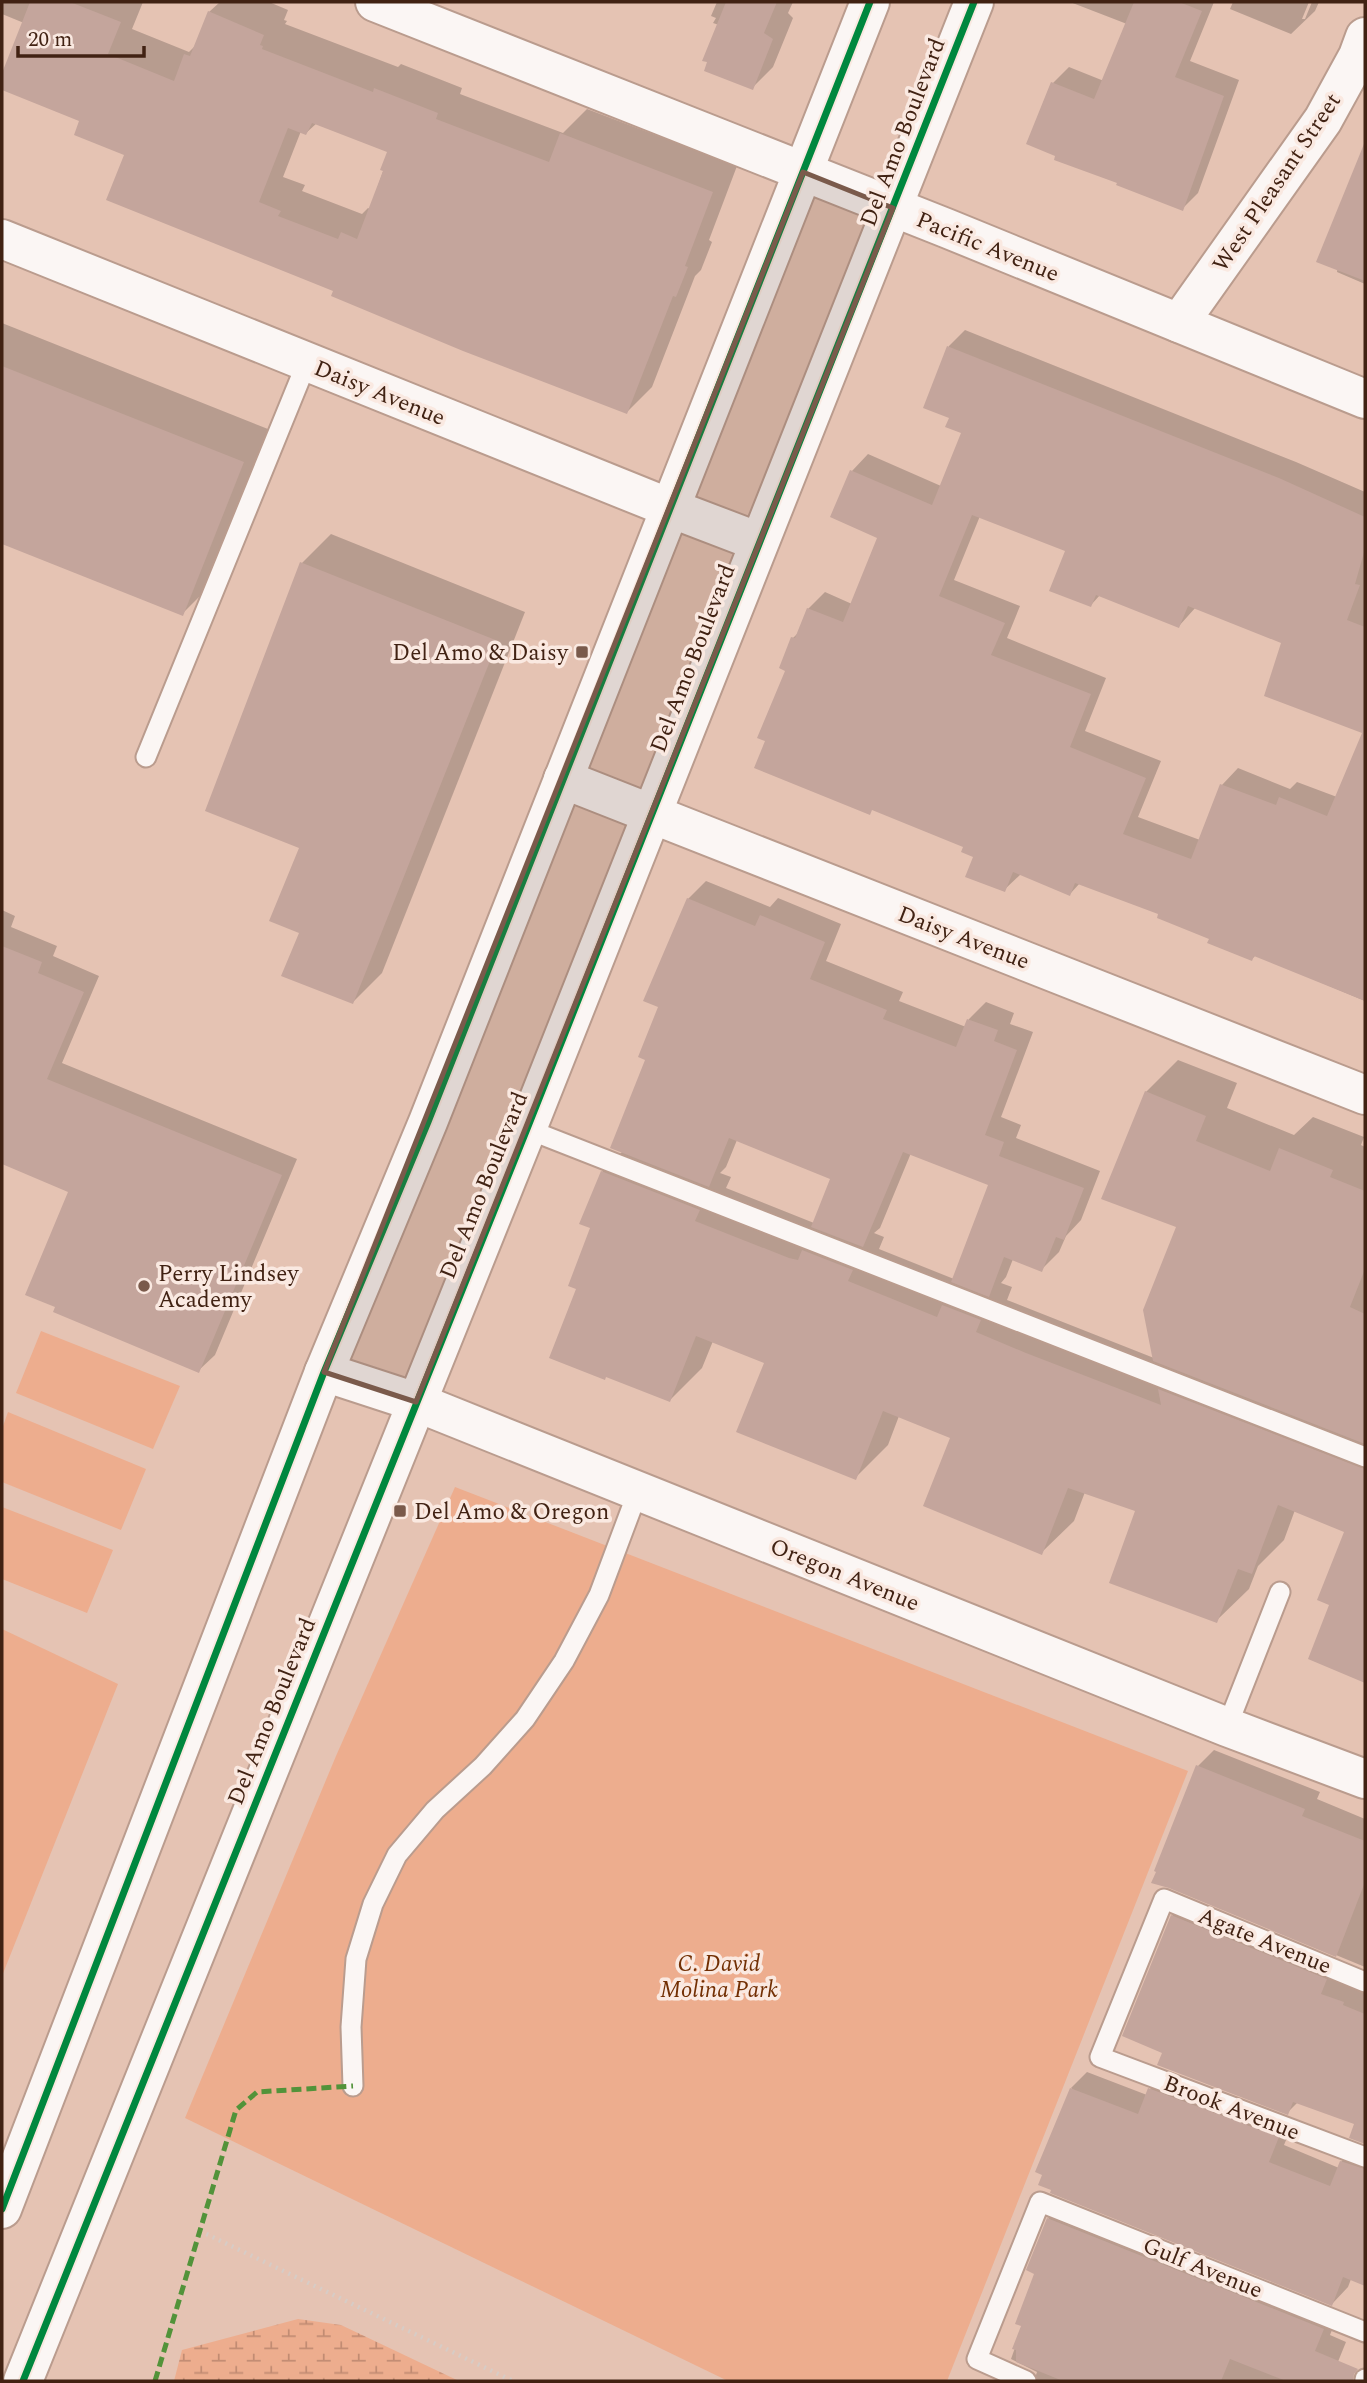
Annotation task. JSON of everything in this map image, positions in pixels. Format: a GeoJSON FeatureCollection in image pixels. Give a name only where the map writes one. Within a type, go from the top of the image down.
{"type":"FeatureCollection","features":[{"type":"Feature","properties":{"kind":"main road","name":"Pacific Avenue"},"geometry":{"type":"LineString","coordinates":[[375,2],[1365,400]]}},
{"type":"Feature","properties":{"kind":"main road"},"geometry":{"type":"LineString","coordinates":[[2,2209],[324,1372],[428,1122],[870,2]]}},
{"type":"Feature","properties":{"kind":"main road","name":"Del Amo Boulevard"},"geometry":{"type":"LineString","coordinates":[[23,2381],[527,1129],[974,2]]}},
{"type":"Feature","properties":{"kind":"main road","name":"West Pleasant Street"},"geometry":{"type":"LineString","coordinates":[[1179,323],[1323,120],[1358,56],[1365,37]]}},
{"type":"Feature","properties":{"kind":"main road","name":"Daisy Avenue"},"geometry":{"type":"LineString","coordinates":[[2,239],[670,509],[759,542]]}},
{"type":"Feature","properties":{"kind":"main road","name":"Daisy Avenue"},"geometry":{"type":"LineString","coordinates":[[563,779],[1365,1095]]}},
{"type":"Feature","properties":{"kind":"main road","name":"Oregon Avenue"},"geometry":{"type":"LineString","coordinates":[[324,1372],[416,1402],[1227,1727],[1365,1779]]}},
{"type":"Feature","properties":{"kind":"lane"},"geometry":{"type":"LineString","coordinates":[[146,757],[307,362]]}},
{"type":"Feature","properties":{"kind":"lane"},"geometry":{"type":"LineString","coordinates":[[527,1129],[1365,1457]]}},
{"type":"Feature","properties":{"kind":"lane"},"geometry":{"type":"LineString","coordinates":[[353,2085],[351,2027],[356,1959],[373,1903],[397,1854],[435,1810],[483,1766],[525,1719],[565,1661],[599,1595],[638,1491]]}},
{"type":"Feature","properties":{"kind":"lane"},"geometry":{"type":"LineString","coordinates":[[1227,1727],[1280,1592]]}},
{"type":"Feature","properties":{"kind":"lane","name":"Agate Avenue"},"geometry":{"type":"LineString","coordinates":[[1100,2057],[1164,1899],[1365,1982]]}},
{"type":"Feature","properties":{"kind":"lane","name":"Brook Avenue"},"geometry":{"type":"LineString","coordinates":[[1100,2057],[1365,2157]]}},
{"type":"Feature","properties":{"kind":"lane","name":"Gulf Avenue"},"geometry":{"type":"LineString","coordinates":[[1026,2381],[977,2359],[1040,2202],[1365,2332]]}},
{"type":"Feature","properties":{"kind":"path"},"geometry":{"type":"LineString","coordinates":[[200,2231],[513,2381]]}},
{"type":"Feature","properties":{"kind":"highlighted area"},"geometry":{"type":"Polygon","coordinates":[[[803,172],[893,208],[416,1402],[324,1372],[803,172]]]}},
{"type":"Feature","properties":{"kind":"green space"},"geometry":{"type":"Polygon","coordinates":[[[41,1331],[180,1386],[153,1449],[16,1393],[41,1331]]]}},
{"type":"Feature","properties":{"kind":"green space"},"geometry":{"type":"Polygon","coordinates":[[[8,1412],[146,1469],[121,1530],[2,1482],[2,1429],[8,1412]]]}},
{"type":"Feature","properties":{"kind":"green space","name":"C. David Molina Park"},"geometry":{"type":"Polygon","coordinates":[[[455,1487],[1188,1771],[947,2381],[728,2381],[185,2118],[336,1756],[455,1487]]]}},
{"type":"Feature","properties":{"kind":"green space"},"geometry":{"type":"Polygon","coordinates":[[[2,1507],[113,1550],[87,1613],[2,1579],[2,1507]]]}},
{"type":"Feature","properties":{"kind":"green space"},"geometry":{"type":"Polygon","coordinates":[[[2,1629],[118,1684],[2,1976],[2,1629]]]}},
{"type":"Feature","properties":{"kind":"green space"},"geometry":{"type":"Polygon","coordinates":[[[298,2319],[341,2325],[459,2381],[174,2381],[182,2350],[298,2319]]]}},
{"type":"Feature","properties":{"kind":"building"},"geometry":{"type":"Polygon","coordinates":[[[30,2],[70,2],[121,22],[108,54],[174,81],[184,54],[190,56],[208,11],[264,35],[260,45],[263,46],[262,49],[373,92],[374,88],[438,113],[436,119],[549,162],[560,133],[713,192],[685,266],[688,267],[676,297],[673,296],[627,414],[463,351],[331,296],[333,291],[106,200],[124,155],[74,135],[79,121],[2,90],[2,73],[30,2]],[[312,123],[306,135],[288,128],[259,202],[281,211],[278,216],[338,239],[341,232],[357,239],[383,171],[380,170],[387,152],[312,123]]]}},
{"type":"Feature","properties":{"kind":"building"},"geometry":{"type":"Polygon","coordinates":[[[726,2],[777,2],[764,33],[773,39],[753,90],[704,71],[707,62],[702,61],[726,2]]]}},
{"type":"Feature","properties":{"kind":"building"},"geometry":{"type":"Polygon","coordinates":[[[1134,2],[1179,2],[1202,11],[1175,77],[1224,96],[1183,211],[1054,160],[1055,156],[1026,144],[1051,82],[1094,99],[1134,2]]]}},
{"type":"Feature","properties":{"kind":"building"},"geometry":{"type":"Polygon","coordinates":[[[1365,145],[1365,281],[1316,262],[1365,145]]]}},
{"type":"Feature","properties":{"kind":"building"},"geometry":{"type":"Polygon","coordinates":[[[947,346],[1279,478],[1365,517],[1365,549],[1355,584],[1360,585],[1347,620],[1365,627],[1365,1001],[1254,956],[1252,961],[1207,943],[1209,939],[1157,918],[1158,914],[1075,883],[1070,896],[1013,872],[1005,892],[965,877],[973,857],[961,852],[963,847],[872,810],[870,815],[754,768],[765,741],[757,738],[785,671],[779,668],[791,637],[795,638],[807,608],[843,622],[877,538],[830,517],[850,470],[932,505],[961,433],[945,427],[949,418],[923,408],[947,346]],[[972,515],[939,596],[1005,623],[991,655],[1091,694],[1070,747],[1146,778],[1123,834],[1191,859],[1220,784],[1276,805],[1279,797],[1327,816],[1362,733],[1264,696],[1281,643],[1188,606],[1179,628],[1096,595],[1091,607],[1049,591],[1065,551],[972,515]]]}},
{"type":"Feature","properties":{"kind":"building"},"geometry":{"type":"Polygon","coordinates":[[[2,366],[244,462],[183,616],[2,544],[2,366]]]}},
{"type":"Feature","properties":{"kind":"building"},"geometry":{"type":"Polygon","coordinates":[[[300,562],[498,641],[353,1004],[281,976],[299,933],[269,921],[299,848],[205,811],[300,562]]]}},
{"type":"Feature","properties":{"kind":"building"},"geometry":{"type":"Polygon","coordinates":[[[687,898],[755,926],[760,915],[825,942],[810,979],[887,1010],[883,1019],[956,1047],[967,1019],[998,1030],[994,1041],[1017,1050],[985,1135],[1004,1142],[999,1156],[1084,1188],[1064,1240],[1056,1237],[1042,1272],[1004,1257],[989,1297],[951,1282],[988,1185],[903,1152],[863,1247],[811,1227],[830,1179],[729,1138],[709,1187],[610,1148],[645,1060],[638,1057],[658,1007],[643,1001],[687,898]]]}},
{"type":"Feature","properties":{"kind":"building"},"geometry":{"type":"Polygon","coordinates":[[[2,946],[42,962],[38,973],[84,992],[47,1079],[282,1175],[199,1373],[53,1312],[55,1307],[25,1295],[68,1192],[2,1164],[2,946]]]}},
{"type":"Feature","properties":{"kind":"building"},"geometry":{"type":"Polygon","coordinates":[[[1145,1091],[1206,1116],[1196,1141],[1270,1171],[1279,1148],[1333,1170],[1330,1177],[1365,1191],[1365,1269],[1350,1307],[1365,1314],[1365,1444],[1153,1361],[1143,1310],[1176,1227],[1101,1199],[1145,1091]]]}},
{"type":"Feature","properties":{"kind":"building"},"geometry":{"type":"Polygon","coordinates":[[[601,1171],[700,1210],[695,1221],[789,1258],[798,1260],[802,1250],[853,1270],[848,1281],[937,1317],[942,1305],[981,1320],[976,1332],[1026,1353],[1161,1405],[1158,1389],[1365,1469],[1365,1683],[1308,1659],[1329,1605],[1317,1600],[1344,1532],[1278,1505],[1252,1574],[1238,1569],[1217,1623],[1109,1583],[1135,1511],[1068,1488],[1042,1555],[923,1506],[950,1438],[883,1411],[856,1480],[736,1432],[764,1363],[696,1336],[670,1402],[549,1358],[576,1289],[568,1286],[590,1228],[579,1224],[601,1171]]]}},
{"type":"Feature","properties":{"kind":"building"},"geometry":{"type":"Polygon","coordinates":[[[1196,1765],[1305,1809],[1302,1816],[1365,1841],[1365,1882],[1336,1957],[1151,1883],[1196,1765]]]}},
{"type":"Feature","properties":{"kind":"building"},"geometry":{"type":"Polygon","coordinates":[[[1171,1915],[1327,1979],[1321,1994],[1344,2002],[1343,2005],[1365,2014],[1365,2144],[1349,2138],[1354,2124],[1293,2102],[1288,2115],[1157,2065],[1162,2053],[1122,2036],[1171,1915]]]}},
{"type":"Feature","properties":{"kind":"building"},"geometry":{"type":"Polygon","coordinates":[[[1070,2088],[1138,2114],[1148,2088],[1279,2137],[1269,2162],[1330,2186],[1340,2161],[1365,2169],[1365,2286],[1343,2277],[1332,2306],[1050,2193],[1051,2190],[1038,2185],[1042,2175],[1035,2172],[1070,2088]]]}},
{"type":"Feature","properties":{"kind":"building"},"geometry":{"type":"Polygon","coordinates":[[[1047,2218],[1324,2329],[1315,2351],[1358,2369],[1353,2381],[1286,2381],[1230,2359],[1221,2381],[1063,2381],[1016,2362],[1016,2350],[1012,2349],[1021,2326],[1015,2324],[1034,2274],[1026,2270],[1047,2218]]]}},
{"type":"Feature","properties":{"kind":"marked path"},"geometry":{"type":"LineString","coordinates":[[155,2381],[236,2110],[257,2092],[353,2086]]}},
{"type":"Feature","properties":{"kind":"cycle path"},"geometry":{"type":"LineString","coordinates":[[2,2209],[324,1372],[428,1122],[870,2]]}},
{"type":"Feature","properties":{"kind":"cycle path"},"geometry":{"type":"LineString","coordinates":[[23,2381],[527,1129],[974,2]]}},
{"type":"Feature","properties":{"kind":"place","name":"Del Amo & Daisy"},"geometry":{"type":"Point","coordinates":[582,652]}},
{"type":"Feature","properties":{"kind":"place","name":"Perry Lindsey Academy"},"geometry":{"type":"Point","coordinates":[144,1286]}},
{"type":"Feature","properties":{"kind":"place","name":"Del Amo & Oregon"},"geometry":{"type":"Point","coordinates":[400,1511]}}]}
